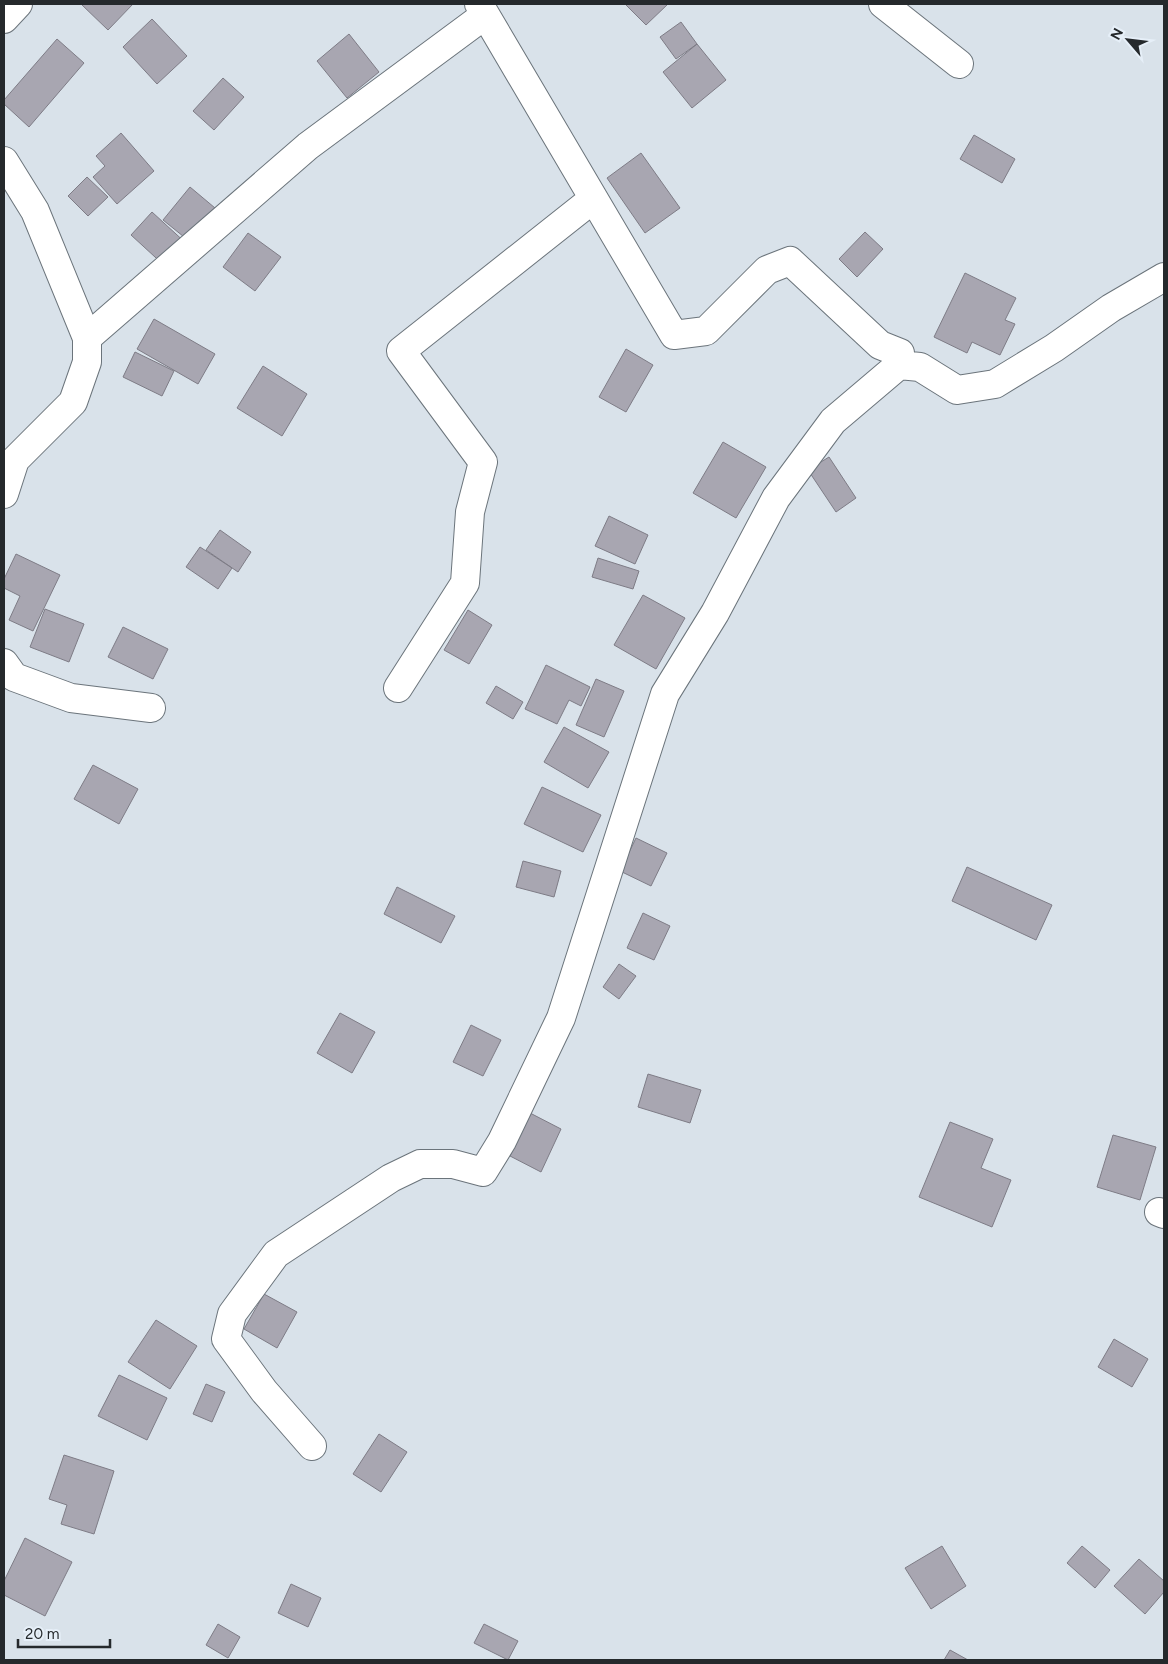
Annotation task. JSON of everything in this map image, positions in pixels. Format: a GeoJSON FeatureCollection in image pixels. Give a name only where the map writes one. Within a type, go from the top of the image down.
{"type":"FeatureCollection","features":[{"type":"Feature","properties":{"kind":"street"},"geometry":{"type":"LineString","coordinates":[[4,19],[18,4]]}},
{"type":"Feature","properties":{"kind":"street"},"geometry":{"type":"LineString","coordinates":[[883,4],[959,64]]}},
{"type":"Feature","properties":{"kind":"street"},"geometry":{"type":"LineString","coordinates":[[87,338],[308,146],[482,10],[674,334],[706,331],[766,270],[790,261],[880,345],[900,353]]}},
{"type":"Feature","properties":{"kind":"street"},"geometry":{"type":"LineString","coordinates":[[4,162],[34,211],[87,338],[87,362],[73,402],[15,460],[4,494]]}},
{"type":"Feature","properties":{"kind":"street"},"geometry":{"type":"LineString","coordinates":[[398,688],[465,583],[470,512],[483,462],[401,350],[593,199]]}},
{"type":"Feature","properties":{"kind":"street"},"geometry":{"type":"LineString","coordinates":[[312,1446],[264,1391],[226,1339],[232,1314],[276,1254],[391,1178],[420,1164],[453,1164],[483,1172],[502,1141],[561,1018],[665,694],[715,613],[776,498],[833,421],[899,365],[920,367],[957,390],[995,384],[1054,348],[1111,308],[1164,277]]}},
{"type":"Feature","properties":{"kind":"street"},"geometry":{"type":"LineString","coordinates":[[4,663],[14,677],[71,698],[151,708]]}},
{"type":"Feature","properties":{"kind":"building"},"geometry":{"type":"Polygon","coordinates":[[[81,4],[133,4],[108,30],[81,4]]]}},
{"type":"Feature","properties":{"kind":"building"},"geometry":{"type":"Polygon","coordinates":[[[625,4],[668,4],[646,25],[625,4]]]}},
{"type":"Feature","properties":{"kind":"building"},"geometry":{"type":"Polygon","coordinates":[[[152,19],[187,56],[157,84],[123,47],[152,19]]]}},
{"type":"Feature","properties":{"kind":"building"},"geometry":{"type":"Polygon","coordinates":[[[681,22],[697,44],[676,59],[660,37],[681,22]]]}},
{"type":"Feature","properties":{"kind":"building"},"geometry":{"type":"Polygon","coordinates":[[[349,34],[379,72],[347,98],[317,61],[349,34]]]}},
{"type":"Feature","properties":{"kind":"building"},"geometry":{"type":"Polygon","coordinates":[[[57,39],[84,63],[29,127],[4,104],[4,100],[57,39]]]}},
{"type":"Feature","properties":{"kind":"building"},"geometry":{"type":"Polygon","coordinates":[[[697,44],[726,80],[692,108],[663,72],[697,44]]]}},
{"type":"Feature","properties":{"kind":"building"},"geometry":{"type":"Polygon","coordinates":[[[223,78],[244,97],[214,130],[193,111],[223,78]]]}},
{"type":"Feature","properties":{"kind":"building"},"geometry":{"type":"Polygon","coordinates":[[[121,133],[154,171],[117,204],[93,177],[105,166],[96,156],[121,133]]]}},
{"type":"Feature","properties":{"kind":"building"},"geometry":{"type":"Polygon","coordinates":[[[974,135],[1015,159],[1002,183],[960,159],[974,135]]]}},
{"type":"Feature","properties":{"kind":"building"},"geometry":{"type":"Polygon","coordinates":[[[641,153],[680,208],[645,233],[607,178],[641,153]]]}},
{"type":"Feature","properties":{"kind":"building"},"geometry":{"type":"Polygon","coordinates":[[[87,177],[108,197],[88,216],[68,196],[87,177]]]}},
{"type":"Feature","properties":{"kind":"building"},"geometry":{"type":"Polygon","coordinates":[[[190,187],[221,213],[194,245],[163,220],[190,187]]]}},
{"type":"Feature","properties":{"kind":"building"},"geometry":{"type":"Polygon","coordinates":[[[152,212],[188,245],[167,268],[131,235],[152,212]]]}},
{"type":"Feature","properties":{"kind":"building"},"geometry":{"type":"Polygon","coordinates":[[[865,232],[883,249],[857,277],[839,259],[865,232]]]}},
{"type":"Feature","properties":{"kind":"building"},"geometry":{"type":"Polygon","coordinates":[[[248,233],[281,257],[255,291],[223,267],[248,233]]]}},
{"type":"Feature","properties":{"kind":"building"},"geometry":{"type":"Polygon","coordinates":[[[965,273],[1016,298],[1005,320],[1015,324],[1000,355],[972,342],[967,353],[934,337],[965,273]]]}},
{"type":"Feature","properties":{"kind":"building"},"geometry":{"type":"Polygon","coordinates":[[[154,319],[215,354],[198,384],[137,349],[154,319]]]}},
{"type":"Feature","properties":{"kind":"building"},"geometry":{"type":"Polygon","coordinates":[[[626,349],[653,365],[626,412],[599,397],[626,349]]]}},
{"type":"Feature","properties":{"kind":"building"},"geometry":{"type":"Polygon","coordinates":[[[135,352],[174,371],[162,396],[123,377],[135,352]]]}},
{"type":"Feature","properties":{"kind":"building"},"geometry":{"type":"Polygon","coordinates":[[[263,366],[307,394],[282,436],[237,408],[263,366]]]}},
{"type":"Feature","properties":{"kind":"building"},"geometry":{"type":"Polygon","coordinates":[[[723,442],[766,467],[736,518],[693,493],[723,442]]]}},
{"type":"Feature","properties":{"kind":"building"},"geometry":{"type":"Polygon","coordinates":[[[829,457],[856,498],[836,512],[808,470],[829,457]]]}},
{"type":"Feature","properties":{"kind":"building"},"geometry":{"type":"Polygon","coordinates":[[[609,516],[648,535],[635,564],[595,546],[609,516]]]}},
{"type":"Feature","properties":{"kind":"building"},"geometry":{"type":"Polygon","coordinates":[[[220,530],[251,552],[238,572],[206,550],[220,530]]]}},
{"type":"Feature","properties":{"kind":"building"},"geometry":{"type":"Polygon","coordinates":[[[200,547],[232,568],[218,589],[186,567],[200,547]]]}},
{"type":"Feature","properties":{"kind":"building"},"geometry":{"type":"Polygon","coordinates":[[[16,554],[60,575],[33,631],[9,620],[20,596],[4,588],[4,579],[16,554]]]}},
{"type":"Feature","properties":{"kind":"building"},"geometry":{"type":"Polygon","coordinates":[[[598,558],[639,571],[633,589],[592,577],[598,558]]]}},
{"type":"Feature","properties":{"kind":"building"},"geometry":{"type":"Polygon","coordinates":[[[643,595],[685,618],[656,669],[614,645],[643,595]]]}},
{"type":"Feature","properties":{"kind":"building"},"geometry":{"type":"Polygon","coordinates":[[[45,609],[84,624],[69,662],[30,647],[45,609]]]}},
{"type":"Feature","properties":{"kind":"building"},"geometry":{"type":"Polygon","coordinates":[[[468,610],[492,625],[469,664],[444,650],[468,610]]]}},
{"type":"Feature","properties":{"kind":"building"},"geometry":{"type":"Polygon","coordinates":[[[123,627],[168,649],[153,679],[108,657],[123,627]]]}},
{"type":"Feature","properties":{"kind":"building"},"geometry":{"type":"Polygon","coordinates":[[[546,665],[590,687],[581,706],[569,700],[557,724],[525,709],[546,665]]]}},
{"type":"Feature","properties":{"kind":"building"},"geometry":{"type":"Polygon","coordinates":[[[596,679],[624,691],[604,737],[576,725],[596,679]]]}},
{"type":"Feature","properties":{"kind":"building"},"geometry":{"type":"Polygon","coordinates":[[[496,686],[523,702],[513,719],[486,703],[496,686]]]}},
{"type":"Feature","properties":{"kind":"building"},"geometry":{"type":"Polygon","coordinates":[[[564,727],[609,752],[588,788],[544,762],[564,727]]]}},
{"type":"Feature","properties":{"kind":"building"},"geometry":{"type":"Polygon","coordinates":[[[93,765],[138,789],[119,824],[74,799],[93,765]]]}},
{"type":"Feature","properties":{"kind":"building"},"geometry":{"type":"Polygon","coordinates":[[[542,787],[601,815],[583,852],[524,824],[542,787]]]}},
{"type":"Feature","properties":{"kind":"building"},"geometry":{"type":"Polygon","coordinates":[[[636,838],[667,853],[651,886],[620,871],[636,838]]]}},
{"type":"Feature","properties":{"kind":"building"},"geometry":{"type":"Polygon","coordinates":[[[523,861],[561,871],[554,897],[516,887],[523,861]]]}},
{"type":"Feature","properties":{"kind":"building"},"geometry":{"type":"Polygon","coordinates":[[[967,867],[1052,905],[1036,940],[952,901],[967,867]]]}},
{"type":"Feature","properties":{"kind":"building"},"geometry":{"type":"Polygon","coordinates":[[[397,887],[455,916],[441,943],[384,914],[397,887]]]}},
{"type":"Feature","properties":{"kind":"building"},"geometry":{"type":"Polygon","coordinates":[[[643,913],[670,926],[654,960],[627,948],[643,913]]]}},
{"type":"Feature","properties":{"kind":"building"},"geometry":{"type":"Polygon","coordinates":[[[619,964],[636,976],[619,999],[603,987],[619,964]]]}},
{"type":"Feature","properties":{"kind":"building"},"geometry":{"type":"Polygon","coordinates":[[[340,1013],[375,1032],[352,1073],[317,1053],[340,1013]]]}},
{"type":"Feature","properties":{"kind":"building"},"geometry":{"type":"Polygon","coordinates":[[[471,1025],[501,1040],[483,1076],[453,1062],[471,1025]]]}},
{"type":"Feature","properties":{"kind":"building"},"geometry":{"type":"Polygon","coordinates":[[[648,1074],[701,1090],[690,1123],[638,1107],[648,1074]]]}},
{"type":"Feature","properties":{"kind":"building"},"geometry":{"type":"Polygon","coordinates":[[[530,1113],[561,1129],[541,1172],[510,1156],[530,1113]]]}},
{"type":"Feature","properties":{"kind":"building"},"geometry":{"type":"Polygon","coordinates":[[[950,1122],[993,1139],[981,1168],[1011,1180],[992,1227],[919,1197],[950,1122]]]}},
{"type":"Feature","properties":{"kind":"building"},"geometry":{"type":"Polygon","coordinates":[[[1113,1135],[1156,1147],[1140,1200],[1097,1187],[1113,1135]]]}},
{"type":"Feature","properties":{"kind":"building"},"geometry":{"type":"Polygon","coordinates":[[[264,1294],[297,1312],[277,1348],[244,1329],[264,1294]]]}},
{"type":"Feature","properties":{"kind":"building"},"geometry":{"type":"Polygon","coordinates":[[[156,1320],[197,1346],[170,1389],[128,1362],[156,1320]]]}},
{"type":"Feature","properties":{"kind":"building"},"geometry":{"type":"Polygon","coordinates":[[[1114,1339],[1148,1359],[1132,1387],[1098,1367],[1114,1339]]]}},
{"type":"Feature","properties":{"kind":"building"},"geometry":{"type":"Polygon","coordinates":[[[119,1375],[167,1398],[147,1440],[98,1416],[119,1375]]]}},
{"type":"Feature","properties":{"kind":"building"},"geometry":{"type":"Polygon","coordinates":[[[206,1384],[225,1392],[212,1422],[193,1414],[206,1384]]]}},
{"type":"Feature","properties":{"kind":"building"},"geometry":{"type":"Polygon","coordinates":[[[379,1434],[407,1452],[381,1492],[353,1474],[379,1434]]]}},
{"type":"Feature","properties":{"kind":"building"},"geometry":{"type":"Polygon","coordinates":[[[64,1455],[114,1471],[94,1534],[61,1524],[67,1505],[49,1499],[64,1455]]]}},
{"type":"Feature","properties":{"kind":"building"},"geometry":{"type":"Polygon","coordinates":[[[25,1538],[72,1562],[45,1616],[4,1595],[4,1581],[25,1538]]]}},
{"type":"Feature","properties":{"kind":"building"},"geometry":{"type":"Polygon","coordinates":[[[942,1546],[966,1586],[931,1609],[905,1568],[942,1546]]]}},
{"type":"Feature","properties":{"kind":"building"},"geometry":{"type":"Polygon","coordinates":[[[1082,1546],[1110,1570],[1095,1588],[1067,1563],[1082,1546]]]}},
{"type":"Feature","properties":{"kind":"building"},"geometry":{"type":"Polygon","coordinates":[[[1139,1559],[1164,1581],[1164,1592],[1145,1614],[1114,1586],[1139,1559]]]}},
{"type":"Feature","properties":{"kind":"building"},"geometry":{"type":"Polygon","coordinates":[[[291,1584],[321,1598],[308,1627],[278,1613],[291,1584]]]}},
{"type":"Feature","properties":{"kind":"building"},"geometry":{"type":"Polygon","coordinates":[[[218,1624],[240,1637],[228,1658],[206,1645],[218,1624]]]}},
{"type":"Feature","properties":{"kind":"building"},"geometry":{"type":"Polygon","coordinates":[[[484,1624],[518,1641],[508,1660],[474,1643],[484,1624]]]}},
{"type":"Feature","properties":{"kind":"building"},"geometry":{"type":"Polygon","coordinates":[[[950,1650],[968,1660],[944,1660],[950,1650]]]}}]}
